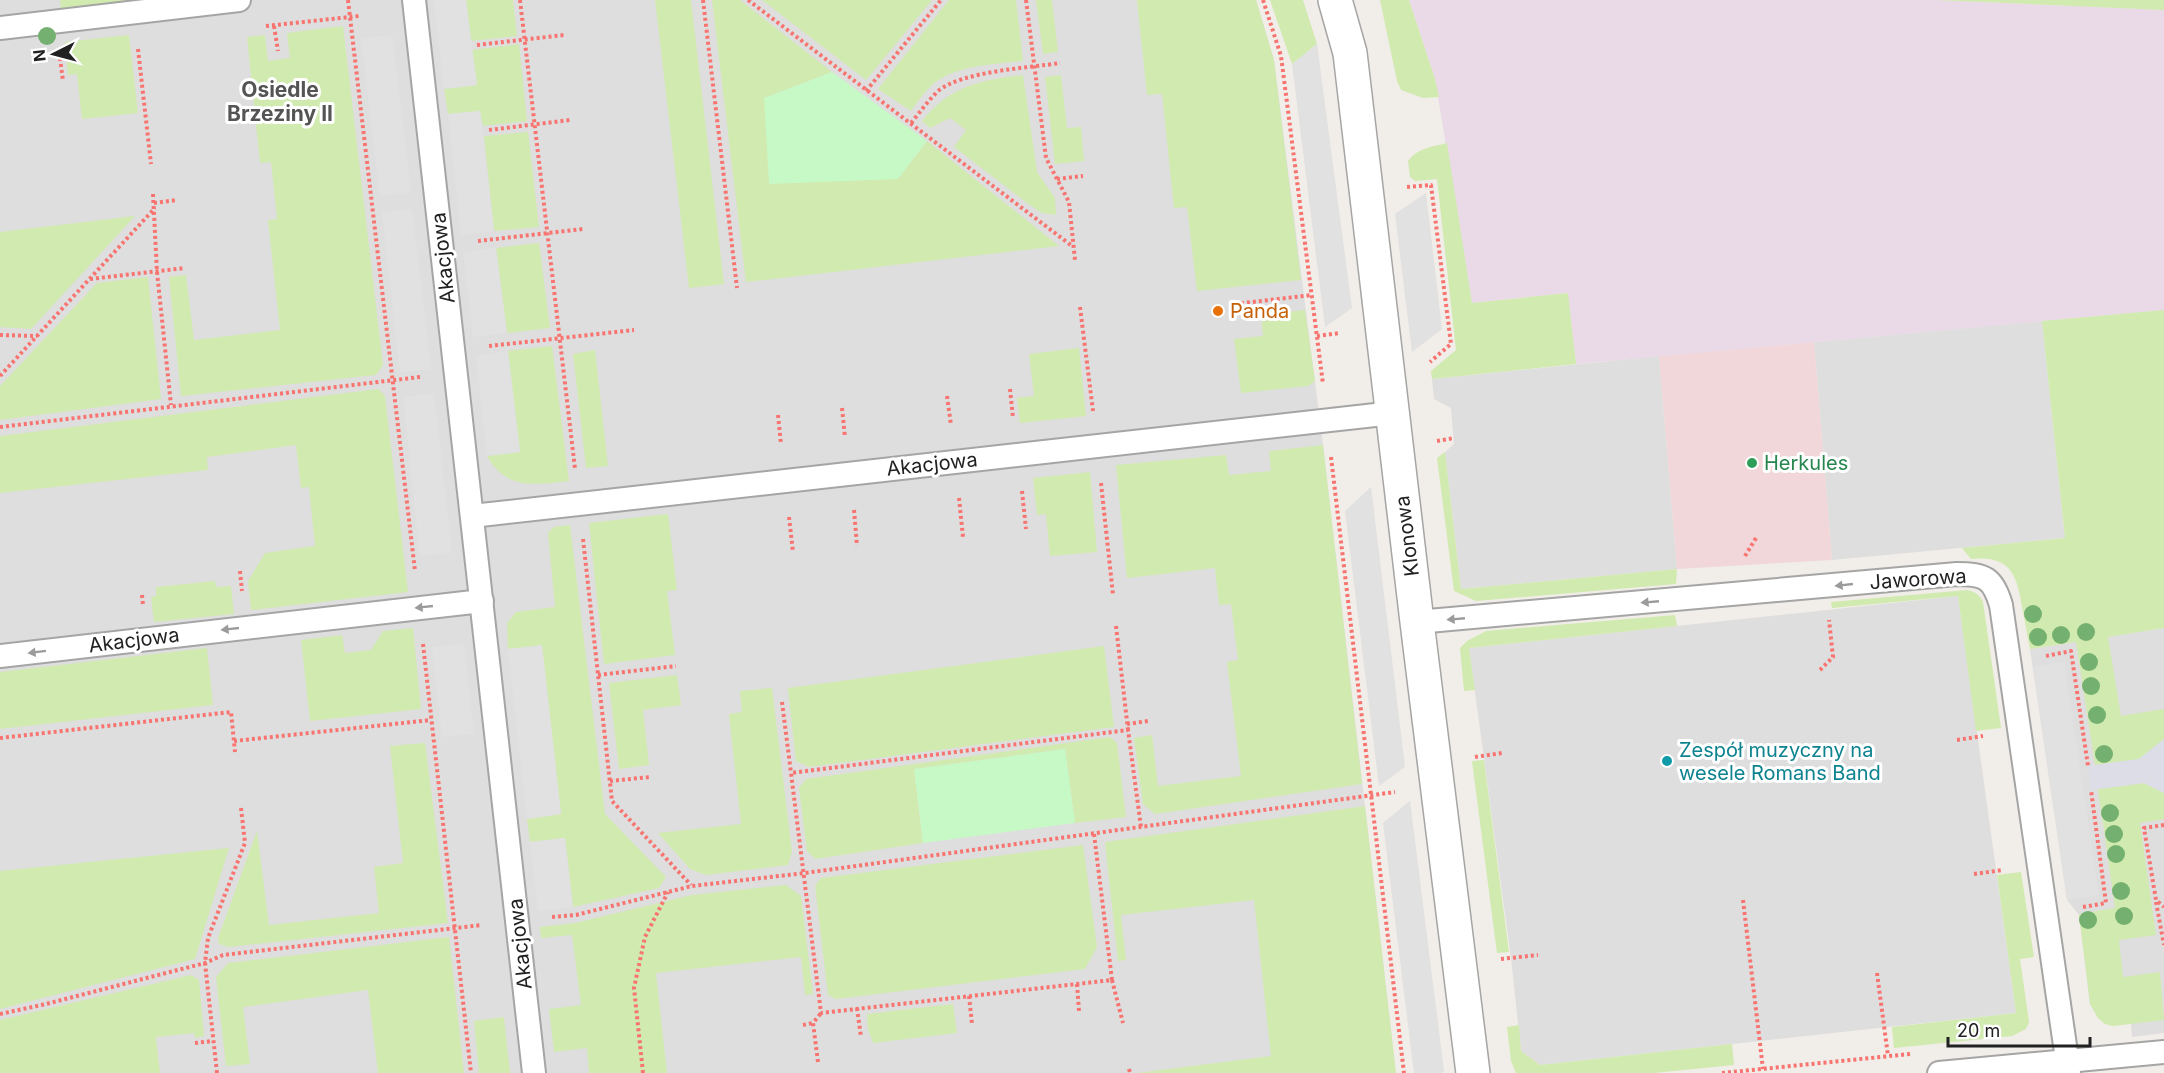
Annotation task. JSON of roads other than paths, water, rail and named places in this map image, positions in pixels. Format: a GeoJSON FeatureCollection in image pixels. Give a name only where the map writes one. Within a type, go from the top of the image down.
{"type":"FeatureCollection","features":[{"type":"Feature","properties":{"kind":"street","name":"Klonowa"},"geometry":{"type":"LineString","coordinates":[[1335,0],[1350,53],[1473,1073]]}},
{"type":"Feature","properties":{"kind":"lane"},"geometry":{"type":"LineString","coordinates":[[0,28],[239,0]]}},
{"type":"Feature","properties":{"kind":"lane","name":"Akacjowa"},"geometry":{"type":"LineString","coordinates":[[414,0],[534,1073]]}},
{"type":"Feature","properties":{"kind":"lane","name":"Akacjowa"},"geometry":{"type":"LineString","coordinates":[[472,516],[1393,413]]}},
{"type":"Feature","properties":{"kind":"lane","name":"Jaworowa"},"geometry":{"type":"LineString","coordinates":[[1417,622],[1957,574],[1986,577],[1996,589],[2001,605],[2068,1067]]}},
{"type":"Feature","properties":{"kind":"lane","name":"Akacjowa"},"geometry":{"type":"LineString","coordinates":[[0,656],[482,601]]}},
{"type":"Feature","properties":{"kind":"lane"},"geometry":{"type":"LineString","coordinates":[[1939,1073],[2068,1067],[2164,1052]]}},
{"type":"Feature","properties":{"kind":"place","name":"Panda"},"geometry":{"type":"Point","coordinates":[1218,311]}},
{"type":"Feature","properties":{"kind":"place","name":"Herkules"},"geometry":{"type":"Point","coordinates":[1752,463]}},
{"type":"Feature","properties":{"kind":"place","name":"Zespół muzyczny na wesele Romans Band"},"geometry":{"type":"Point","coordinates":[1667,761]}},
{"type":"Feature","properties":{"kind":"district","name":"Osiedle Brzeziny II"},"geometry":{"type":"Point","coordinates":[280,101]}}]}
